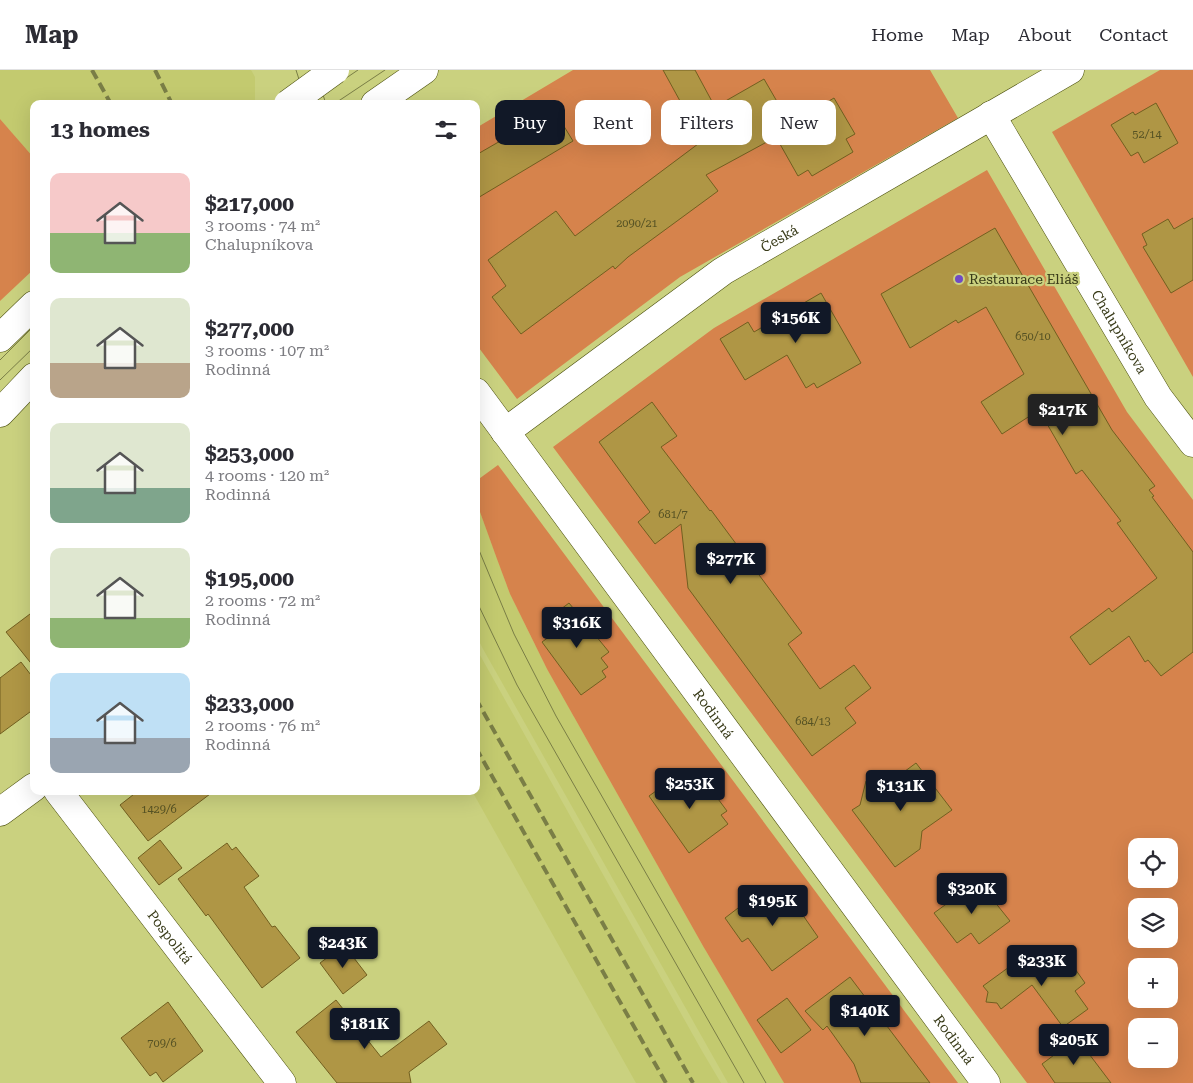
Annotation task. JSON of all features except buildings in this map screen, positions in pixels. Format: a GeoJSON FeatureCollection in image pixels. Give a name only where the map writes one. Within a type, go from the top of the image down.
{"type":"FeatureCollection","features":[{"type":"Feature","properties":{"kind":"street"},"geometry":{"type":"LineString","coordinates":[[294,100],[335,70]]}},
{"type":"Feature","properties":{"kind":"street"},"geometry":{"type":"LineString","coordinates":[[381,100],[424,70]]}},
{"type":"Feature","properties":{"kind":"street","name":"Česká"},"geometry":{"type":"LineString","coordinates":[[505,432],[723,271],[1070,70]]}},
{"type":"Feature","properties":{"kind":"street","name":"Chalupníkova"},"geometry":{"type":"LineString","coordinates":[[991,115],[1158,397],[1193,443]]}},
{"type":"Feature","properties":{"kind":"street"},"geometry":{"type":"LineString","coordinates":[[0,338],[30,309]]}},
{"type":"Feature","properties":{"kind":"street"},"geometry":{"type":"LineString","coordinates":[[0,413],[30,381]]}},
{"type":"Feature","properties":{"kind":"street","name":"Rodinná"},"geometry":{"type":"LineString","coordinates":[[480,398],[986,1083]]}},
{"type":"Feature","properties":{"kind":"street"},"geometry":{"type":"LineString","coordinates":[[0,812],[30,790]]}},
{"type":"Feature","properties":{"kind":"street","name":"Pospolitá"},"geometry":{"type":"LineString","coordinates":[[61,795],[282,1083]]}},
{"type":"Feature","properties":{"kind":"shaded area"},"geometry":{"type":"Polygon","coordinates":[[[0,70],[251,70],[255,77],[255,100],[30,100],[30,153],[0,119],[0,70]]]}},
{"type":"Feature","properties":{"kind":"shaded area"},"geometry":{"type":"Polygon","coordinates":[[[573,70],[930,70],[958,118],[680,277],[517,399],[480,349],[480,126],[495,117],[495,145],[565,145],[565,100],[523,100],[573,70]]]}},
{"type":"Feature","properties":{"kind":"shaded area"},"geometry":{"type":"Polygon","coordinates":[[[1160,70],[1193,70],[1193,377],[1052,132],[1160,70]]]}},
{"type":"Feature","properties":{"kind":"shaded area"},"geometry":{"type":"Polygon","coordinates":[[[0,119],[30,153],[30,273],[0,301],[0,119]]]}},
{"type":"Feature","properties":{"kind":"shaded area"},"geometry":{"type":"Polygon","coordinates":[[[987,170],[1127,412],[1193,500],[1193,1083],[1027,1083],[553,447],[714,328],[987,170]]]}},
{"type":"Feature","properties":{"kind":"shaded area"},"geometry":{"type":"Polygon","coordinates":[[[498,465],[958,1083],[784,1083],[703,946],[547,669],[510,594],[480,512],[480,478],[498,465]]]}},
{"type":"Feature","properties":{"kind":"shaded area"},"geometry":{"type":"Polygon","coordinates":[[[480,512],[510,594],[547,669],[703,946],[784,1083],[728,1083],[480,643],[480,512]]]}},
{"type":"Feature","properties":{"kind":"shaded area"},"geometry":{"type":"Polygon","coordinates":[[[480,655],[721,1083],[636,1083],[474,795],[480,795],[480,655]]]}},
{"type":"Feature","properties":{"kind":"tram line"},"geometry":{"type":"LineString","coordinates":[[296,70],[306,100]]}},
{"type":"Feature","properties":{"kind":"tram line"},"geometry":{"type":"LineString","coordinates":[[315,70],[325,100]]}},
{"type":"Feature","properties":{"kind":"tram line"},"geometry":{"type":"LineString","coordinates":[[314,100],[358,70]]}},
{"type":"Feature","properties":{"kind":"tram line"},"geometry":{"type":"LineString","coordinates":[[340,100],[385,70]]}},
{"type":"Feature","properties":{"kind":"tram line"},"geometry":{"type":"LineString","coordinates":[[0,360],[30,330]]}},
{"type":"Feature","properties":{"kind":"tram line"},"geometry":{"type":"LineString","coordinates":[[0,380],[30,351]]}},
{"type":"Feature","properties":{"kind":"tram line"},"geometry":{"type":"LineString","coordinates":[[480,553],[514,634],[556,716],[766,1083]]}},
{"type":"Feature","properties":{"kind":"tram line"},"geometry":{"type":"LineString","coordinates":[[480,608],[517,685],[744,1083]]}},
{"type":"Feature","properties":{"kind":"railway"},"geometry":{"type":"LineString","coordinates":[[92,70],[109,100]]}},
{"type":"Feature","properties":{"kind":"railway"},"geometry":{"type":"LineString","coordinates":[[155,70],[170,100]]}},
{"type":"Feature","properties":{"kind":"railway"},"geometry":{"type":"LineString","coordinates":[[480,706],[693,1083]]}},
{"type":"Feature","properties":{"kind":"railway"},"geometry":{"type":"LineString","coordinates":[[480,755],[666,1083]]}},
{"type":"Feature","properties":{"kind":"place","name":"Restaurace Eliáš"},"geometry":{"type":"Point","coordinates":[959,279]}}]}
